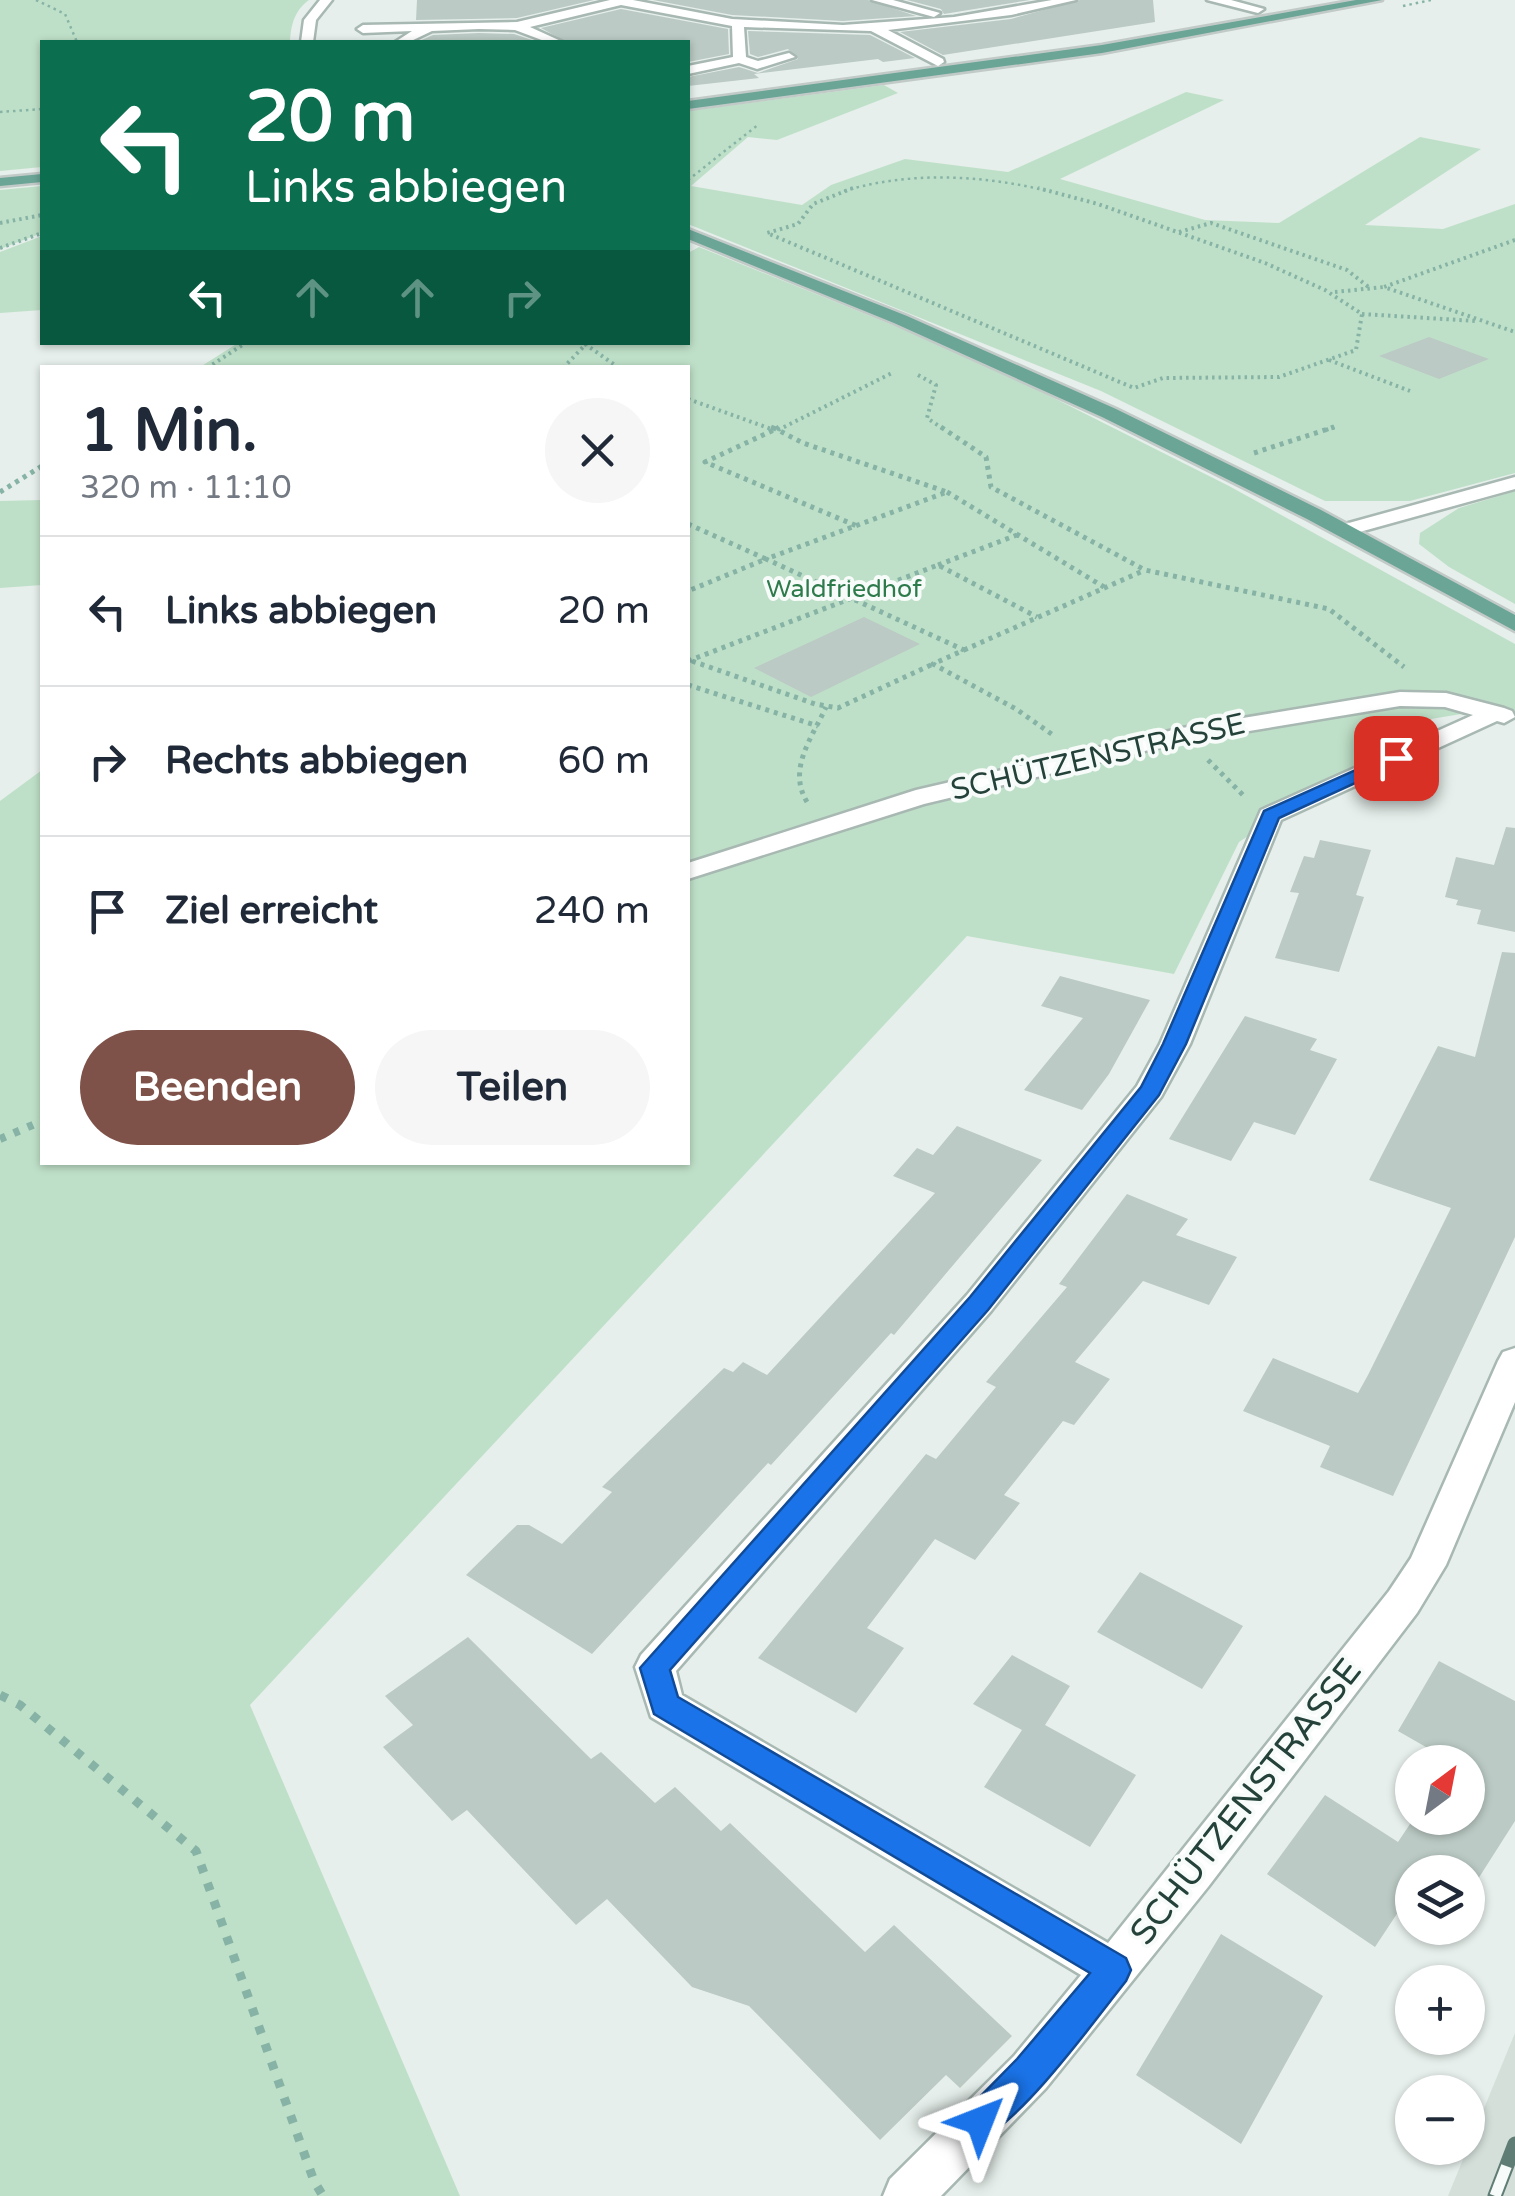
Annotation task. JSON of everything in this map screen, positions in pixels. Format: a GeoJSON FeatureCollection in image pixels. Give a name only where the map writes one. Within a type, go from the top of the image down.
{"type":"FeatureCollection","features":[{"type":"Feature","properties":{"kind":"main road"},"geometry":{"type":"LineString","coordinates":[[690,105],[1084,51],[1376,0]]}},
{"type":"Feature","properties":{"kind":"main road"},"geometry":{"type":"LineString","coordinates":[[0,182],[40,178]]}},
{"type":"Feature","properties":{"kind":"main road"},"geometry":{"type":"LineString","coordinates":[[690,235],[866,304],[1068,392],[1345,530],[1515,624]]}},
{"type":"Feature","properties":{"kind":"street"},"geometry":{"type":"LineString","coordinates":[[307,40],[310,20],[326,0]]}},
{"type":"Feature","properties":{"kind":"street"},"geometry":{"type":"LineString","coordinates":[[364,30],[517,26],[619,0],[738,26],[799,30],[873,28],[960,19],[1070,0]]}},
{"type":"Feature","properties":{"kind":"street"},"geometry":{"type":"LineString","coordinates":[[878,0],[960,19]]}},
{"type":"Feature","properties":{"kind":"street"},"geometry":{"type":"LineString","coordinates":[[1213,0],[1258,10]]}},
{"type":"Feature","properties":{"kind":"street"},"geometry":{"type":"LineString","coordinates":[[404,40],[429,26]]}},
{"type":"Feature","properties":{"kind":"street"},"geometry":{"type":"LineString","coordinates":[[517,26],[552,40]]}},
{"type":"Feature","properties":{"kind":"street"},"geometry":{"type":"LineString","coordinates":[[738,26],[740,59]]}},
{"type":"Feature","properties":{"kind":"street"},"geometry":{"type":"LineString","coordinates":[[873,28],[938,62]]}},
{"type":"Feature","properties":{"kind":"street"},"geometry":{"type":"LineString","coordinates":[[690,70],[740,59],[757,65],[789,57]]}},
{"type":"Feature","properties":{"kind":"street"},"geometry":{"type":"LineString","coordinates":[[1345,530],[1515,482]]}},
{"type":"Feature","properties":{"kind":"street","name":"SCHÜTZENSTRASSE"},"geometry":{"type":"LineString","coordinates":[[690,870],[827,825],[1047,764],[1182,735],[1364,702],[1419,698],[1446,700],[1506,718]]}},
{"type":"Feature","properties":{"kind":"street"},"geometry":{"type":"LineString","coordinates":[[1114,1970],[665,1704],[654,1668],[967,1317],[1150,1090],[1174,1044],[1270,815],[1506,718]]}},
{"type":"Feature","properties":{"kind":"street","name":"SCHÜTZENSTRASSE"},"geometry":{"type":"LineString","coordinates":[[906,2196],[1030,2072],[1380,1632],[1428,1565],[1515,1361]]}},
{"type":"Feature","properties":{"kind":"path"},"geometry":{"type":"LineString","coordinates":[[36,0],[64,14],[77,40]]}},
{"type":"Feature","properties":{"kind":"path"},"geometry":{"type":"LineString","coordinates":[[0,112],[40,109]]}},
{"type":"Feature","properties":{"kind":"path"},"geometry":{"type":"LineString","coordinates":[[1362,314],[1356,350],[1278,377],[1164,378],[1134,388],[767,232],[798,224],[813,204],[848,189],[891,180],[949,176],[1002,179],[1056,189],[1311,280],[1362,314],[1484,321]]}},
{"type":"Feature","properties":{"kind":"path"},"geometry":{"type":"LineString","coordinates":[[0,223],[40,215]]}},
{"type":"Feature","properties":{"kind":"path"},"geometry":{"type":"LineString","coordinates":[[1178,232],[1210,223],[1347,270],[1371,289]]}},
{"type":"Feature","properties":{"kind":"path"},"geometry":{"type":"LineString","coordinates":[[0,248],[40,234]]}},
{"type":"Feature","properties":{"kind":"path"},"geometry":{"type":"LineString","coordinates":[[1334,292],[1384,287],[1515,240]]}},
{"type":"Feature","properties":{"kind":"path"},"geometry":{"type":"LineString","coordinates":[[1384,287],[1515,332]]}},
{"type":"Feature","properties":{"kind":"path"},"geometry":{"type":"LineString","coordinates":[[212,365],[242,345]]}},
{"type":"Feature","properties":{"kind":"path"},"geometry":{"type":"LineString","coordinates":[[566,365],[585,345]]}},
{"type":"Feature","properties":{"kind":"path"},"geometry":{"type":"LineString","coordinates":[[587,345],[614,365]]}},
{"type":"Feature","properties":{"kind":"path"},"geometry":{"type":"LineString","coordinates":[[1328,360],[1410,392]]}},
{"type":"Feature","properties":{"kind":"path"},"geometry":{"type":"LineString","coordinates":[[857,526],[705,462],[894,372]]}},
{"type":"Feature","properties":{"kind":"path"},"geometry":{"type":"LineString","coordinates":[[918,375],[936,385],[928,418],[986,457],[991,488],[1145,570],[1329,609],[1446,700]]}},
{"type":"Feature","properties":{"kind":"path"},"geometry":{"type":"LineString","coordinates":[[690,400],[947,492],[1104,586]]}},
{"type":"Feature","properties":{"kind":"path"},"geometry":{"type":"LineString","coordinates":[[1256,452],[1338,426]]}},
{"type":"Feature","properties":{"kind":"path"},"geometry":{"type":"LineString","coordinates":[[0,492],[40,467]]}},
{"type":"Feature","properties":{"kind":"path"},"geometry":{"type":"LineString","coordinates":[[690,590],[947,492]]}},
{"type":"Feature","properties":{"kind":"path"},"geometry":{"type":"LineString","coordinates":[[690,525],[964,650]]}},
{"type":"Feature","properties":{"kind":"path"},"geometry":{"type":"LineString","coordinates":[[690,659],[1018,535]]}},
{"type":"Feature","properties":{"kind":"path"},"geometry":{"type":"LineString","coordinates":[[938,565],[1037,617]]}},
{"type":"Feature","properties":{"kind":"path"},"geometry":{"type":"LineString","coordinates":[[690,661],[826,708],[848,706],[1145,570]]}},
{"type":"Feature","properties":{"kind":"path"},"geometry":{"type":"LineString","coordinates":[[933,664],[1016,709],[1057,738]]}},
{"type":"Feature","properties":{"kind":"path"},"geometry":{"type":"LineString","coordinates":[[690,686],[818,726]]}},
{"type":"Feature","properties":{"kind":"path"},"geometry":{"type":"LineString","coordinates":[[826,708],[796,777],[800,793],[827,825]]}},
{"type":"Feature","properties":{"kind":"path"},"geometry":{"type":"LineString","coordinates":[[1182,735],[1256,808],[1270,815]]}},
{"type":"Feature","properties":{"kind":"path"},"geometry":{"type":"LineString","coordinates":[[0,1139],[40,1121]]}},
{"type":"Feature","properties":{"kind":"path"},"geometry":{"type":"LineString","coordinates":[[0,1695],[20,1705],[196,1852],[314,2181],[323,2196]]}},
{"type":"Feature","properties":{"kind":"shaded area"},"geometry":{"type":"Polygon","coordinates":[[[1515,2033],[1515,2196],[1448,2196],[1461,2165],[1485,2165],[1487,2101],[1515,2033]]]}},
{"type":"Feature","properties":{"kind":"green space"},"geometry":{"type":"Polygon","coordinates":[[[0,0],[309,0],[294,19],[290,40],[40,40],[40,167],[0,171],[0,0]]]}},
{"type":"Feature","properties":{"kind":"green space"},"geometry":{"type":"Polygon","coordinates":[[[884,85],[898,93],[777,140],[748,137],[691,186],[802,205],[831,185],[905,159],[1008,172],[1186,92],[1224,100],[1060,179],[1205,220],[1279,223],[1420,137],[1481,149],[1365,225],[1443,229],[1515,204],[1515,473],[1410,501],[1325,501],[1101,391],[690,225],[690,111],[884,85]]]}},
{"type":"Feature","properties":{"kind":"green space"},"geometry":{"type":"Polygon","coordinates":[[[40,186],[40,234],[0,249],[0,190],[40,186]]]}},
{"type":"Feature","properties":{"kind":"green space"},"geometry":{"type":"Polygon","coordinates":[[[40,237],[40,310],[0,313],[0,252],[40,237]]]}},
{"type":"Feature","properties":{"kind":"green space","name":"Waldfriedhof"},"geometry":{"type":"Polygon","coordinates":[[[699,247],[955,350],[1229,486],[1515,644],[1515,714],[1467,713],[1425,720],[1239,842],[1174,974],[967,936],[250,1705],[460,2196],[0,2196],[0,801],[40,771],[40,1165],[690,1165],[690,365],[203,365],[235,345],[690,345],[690,252],[699,247]]]}},
{"type":"Feature","properties":{"kind":"green space"},"geometry":{"type":"Polygon","coordinates":[[[1515,491],[1515,604],[1449,567],[1419,544],[1420,533],[1459,508],[1515,491]]]}},
{"type":"Feature","properties":{"kind":"green space"},"geometry":{"type":"Polygon","coordinates":[[[40,500],[40,585],[0,588],[0,501],[40,500]]]}},
{"type":"Feature","properties":{"kind":"building"},"geometry":{"type":"Polygon","coordinates":[[[417,0],[594,0],[517,18],[416,20],[417,0]]]}},
{"type":"Feature","properties":{"kind":"building"},"geometry":{"type":"Polygon","coordinates":[[[653,0],[868,0],[916,16],[843,21],[732,15],[653,0]]]}},
{"type":"Feature","properties":{"kind":"building"},"geometry":{"type":"Polygon","coordinates":[[[907,0],[1030,0],[944,14],[941,9],[907,0]]]}},
{"type":"Feature","properties":{"kind":"building"},"geometry":{"type":"Polygon","coordinates":[[[1080,0],[1153,0],[1155,22],[943,55],[900,32],[1011,19],[1080,0]]]}},
{"type":"Feature","properties":{"kind":"building"},"geometry":{"type":"Polygon","coordinates":[[[621,9],[728,29],[729,54],[690,62],[690,40],[562,40],[541,28],[621,9]]]}},
{"type":"Feature","properties":{"kind":"building"},"geometry":{"type":"Polygon","coordinates":[[[748,31],[870,35],[915,58],[754,74],[759,78],[690,86],[690,77],[739,67],[758,73],[798,59],[788,49],[758,57],[750,54],[748,31]]]}},
{"type":"Feature","properties":{"kind":"building"},"geometry":{"type":"Polygon","coordinates":[[[514,34],[532,40],[422,40],[433,35],[514,34]]]}},
{"type":"Feature","properties":{"kind":"building"},"geometry":{"type":"Polygon","coordinates":[[[1429,337],[1489,359],[1439,379],[1379,356],[1429,337]]]}},
{"type":"Feature","properties":{"kind":"building"},"geometry":{"type":"Polygon","coordinates":[[[864,617],[920,644],[811,697],[754,668],[864,617]]]}},
{"type":"Feature","properties":{"kind":"building"},"geometry":{"type":"Polygon","coordinates":[[[1506,827],[1515,828],[1515,932],[1477,924],[1481,910],[1456,905],[1458,900],[1445,897],[1456,857],[1494,865],[1506,827]]]}},
{"type":"Feature","properties":{"kind":"building"},"geometry":{"type":"Polygon","coordinates":[[[1320,840],[1371,850],[1356,895],[1364,897],[1339,972],[1275,958],[1299,893],[1290,892],[1304,856],[1314,858],[1320,840]]]}},
{"type":"Feature","properties":{"kind":"building"},"geometry":{"type":"Polygon","coordinates":[[[1502,952],[1515,953],[1515,1237],[1393,1496],[1320,1467],[1330,1446],[1243,1411],[1273,1358],[1358,1393],[1451,1208],[1369,1180],[1438,1046],[1475,1057],[1502,952]]]}},
{"type":"Feature","properties":{"kind":"building"},"geometry":{"type":"Polygon","coordinates":[[[1060,976],[1150,1000],[1109,1074],[1082,1110],[1024,1090],[1083,1018],[1041,1006],[1060,976]]]}},
{"type":"Feature","properties":{"kind":"building"},"geometry":{"type":"Polygon","coordinates":[[[1245,1016],[1317,1039],[1310,1050],[1337,1059],[1295,1135],[1254,1122],[1231,1161],[1169,1139],[1245,1016]]]}},
{"type":"Feature","properties":{"kind":"building"},"geometry":{"type":"Polygon","coordinates":[[[957,1126],[1042,1160],[894,1335],[891,1333],[592,1654],[466,1575],[517,1525],[529,1525],[562,1544],[612,1492],[602,1487],[724,1368],[733,1372],[743,1362],[767,1375],[935,1193],[893,1176],[917,1148],[933,1155],[957,1126]]]}},
{"type":"Feature","properties":{"kind":"building"},"geometry":{"type":"Polygon","coordinates":[[[1127,1194],[1188,1219],[1176,1235],[1237,1257],[1209,1305],[1143,1281],[1075,1362],[1110,1379],[1074,1425],[1063,1421],[1004,1495],[1020,1503],[975,1560],[935,1539],[867,1628],[904,1648],[856,1713],[758,1658],[926,1454],[936,1459],[996,1387],[986,1382],[1067,1287],[1059,1284],[1127,1194]]]}},
{"type":"Feature","properties":{"kind":"building"},"geometry":{"type":"Polygon","coordinates":[[[1140,1572],[1243,1626],[1202,1689],[1097,1632],[1140,1572]]]}},
{"type":"Feature","properties":{"kind":"building"},"geometry":{"type":"Polygon","coordinates":[[[468,1637],[591,1759],[601,1752],[655,1803],[675,1787],[721,1831],[730,1823],[865,1952],[894,1925],[1012,2036],[960,2088],[946,2075],[880,2140],[749,2006],[692,1987],[607,1899],[576,1925],[467,1810],[452,1821],[383,1747],[413,1725],[385,1696],[468,1637]]]}},
{"type":"Feature","properties":{"kind":"building"},"geometry":{"type":"Polygon","coordinates":[[[1012,1655],[1070,1686],[1045,1725],[1136,1775],[1090,1847],[984,1787],[1022,1730],[973,1704],[1012,1655]]]}},
{"type":"Feature","properties":{"kind":"building"},"geometry":{"type":"Polygon","coordinates":[[[1439,1661],[1515,1701],[1515,1821],[1485,1868],[1485,1855],[1395,1855],[1395,1917],[1375,1947],[1267,1874],[1325,1795],[1398,1842],[1403,1835],[1485,1835],[1485,1745],[1422,1745],[1398,1731],[1439,1661]]]}},
{"type":"Feature","properties":{"kind":"building"},"geometry":{"type":"Polygon","coordinates":[[[1221,1934],[1323,1996],[1241,2144],[1136,2075],[1221,1934]]]}},
{"type":"Feature","properties":{"kind":"railway"},"geometry":{"type":"LineString","coordinates":[[1495,2196],[1515,2144]]}},
{"type":"Feature","properties":{"kind":"route"},"geometry":{"type":"LineString","coordinates":[[980,2121],[1030,2072],[1114,1970],[665,1704],[654,1668],[979,1303],[1150,1090],[1174,1044],[1270,815],[1396,758]]}}]}
